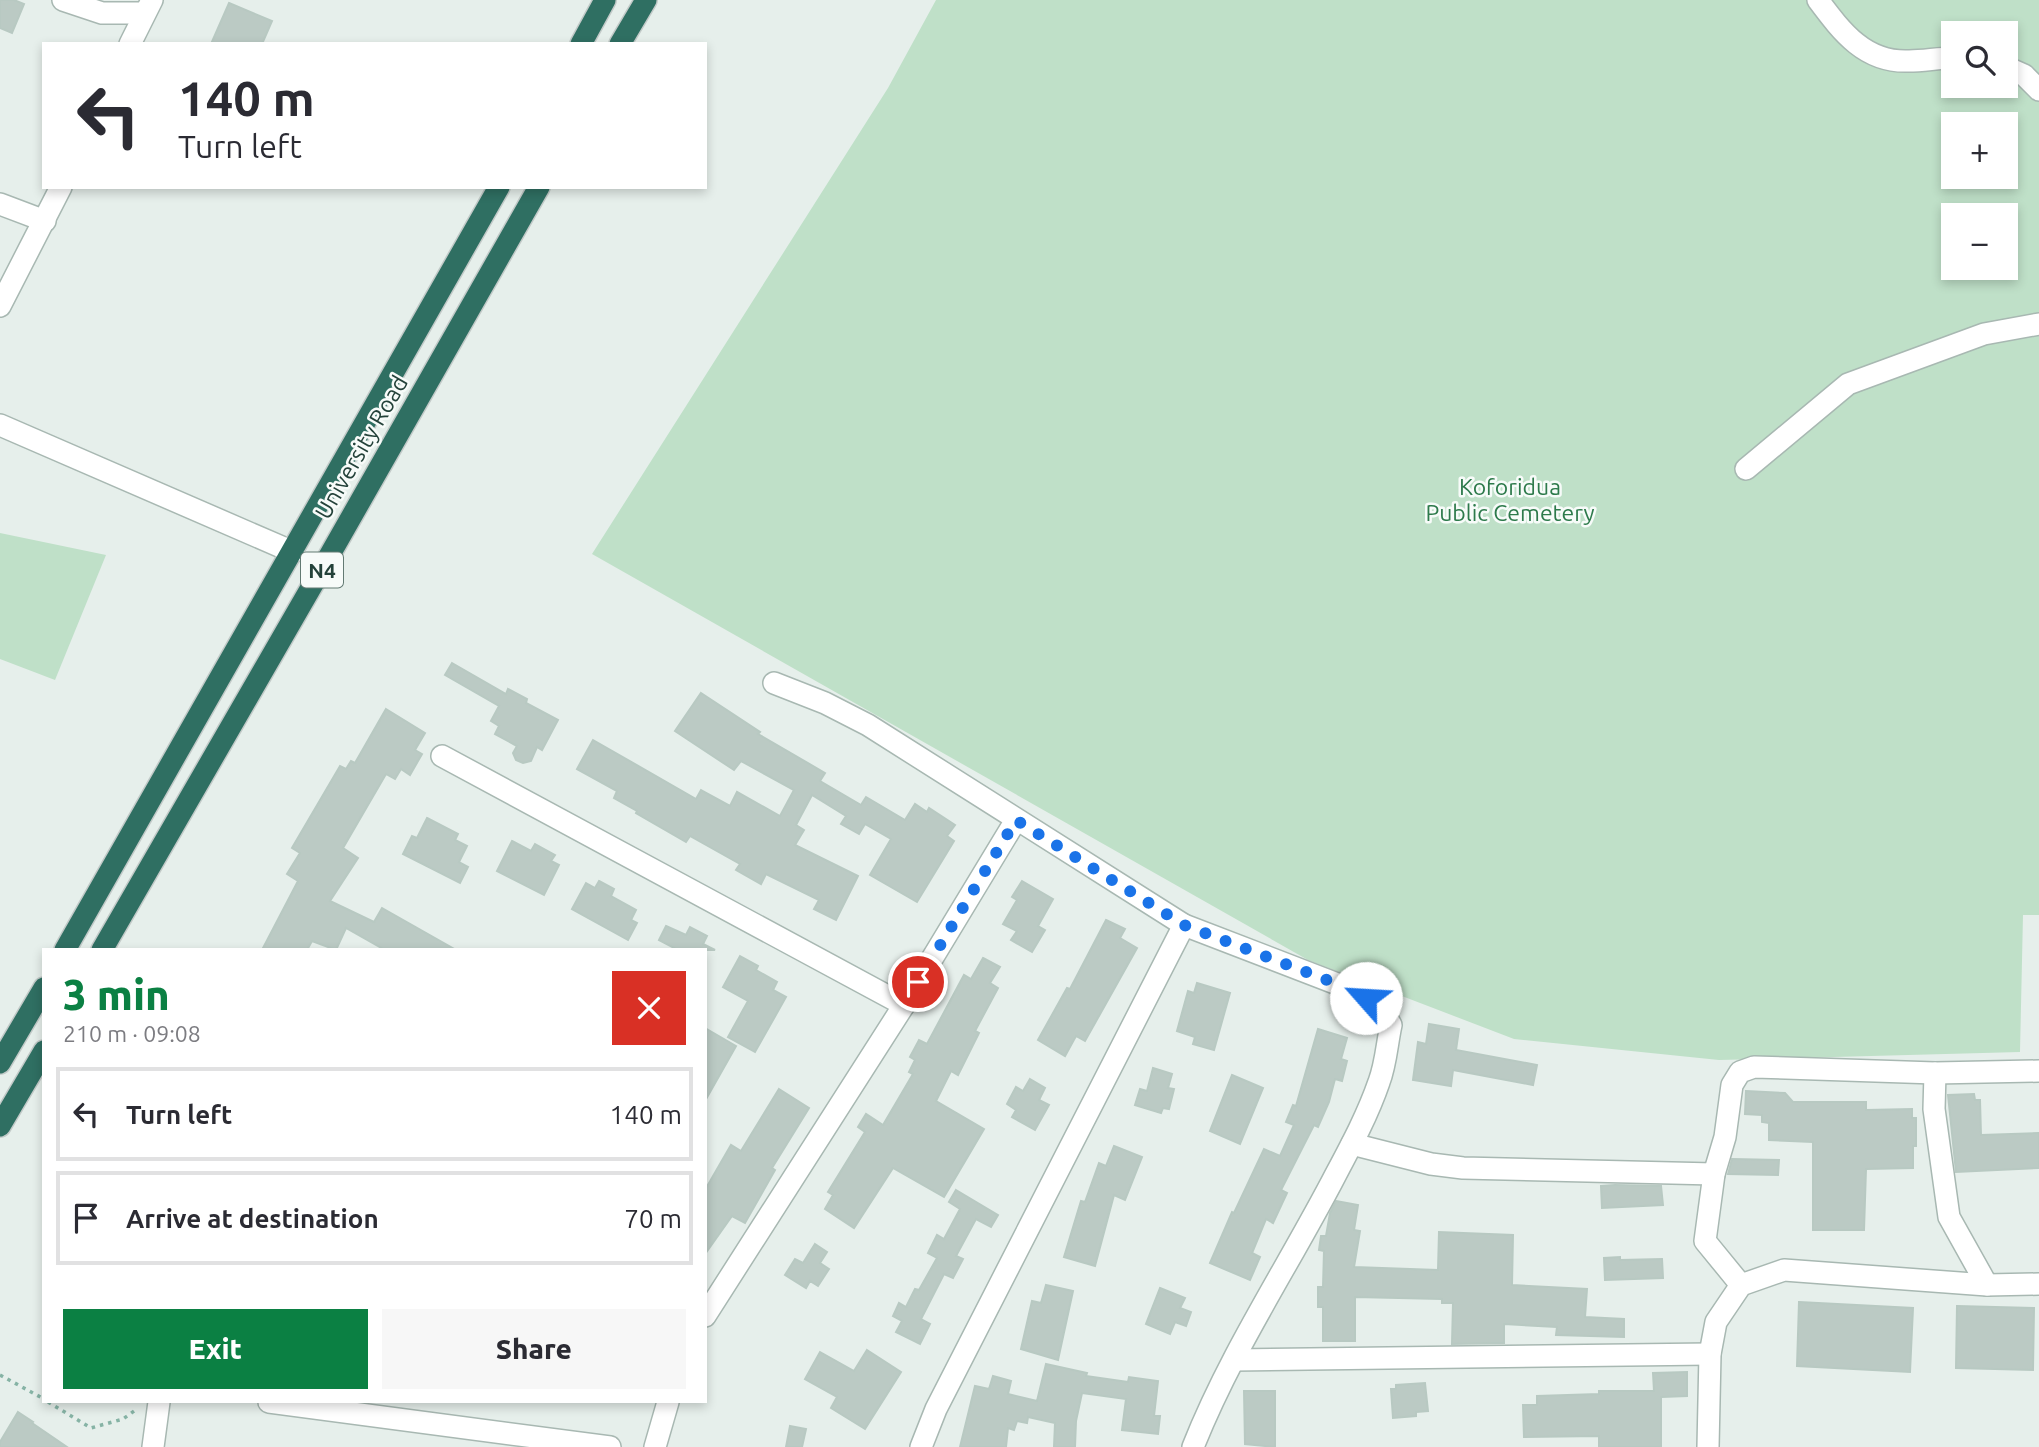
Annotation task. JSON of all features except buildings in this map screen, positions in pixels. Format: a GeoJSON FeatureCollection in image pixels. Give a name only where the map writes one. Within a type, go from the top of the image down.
{"type":"FeatureCollection","features":[{"type":"Feature","properties":{"kind":"highway"},"geometry":{"type":"LineString","coordinates":[[582,42],[605,0]]}},
{"type":"Feature","properties":{"kind":"highway"},"geometry":{"type":"LineString","coordinates":[[621,42],[646,0]]}},
{"type":"Feature","properties":{"kind":"highway","name":"University Road"},"geometry":{"type":"LineString","coordinates":[[66,948],[498,189]]}},
{"type":"Feature","properties":{"kind":"highway","name":"University Road"},"geometry":{"type":"LineString","coordinates":[[103,948],[538,189]]}},
{"type":"Feature","properties":{"kind":"highway"},"geometry":{"type":"LineString","coordinates":[[0,1063],[42,991]]}},
{"type":"Feature","properties":{"kind":"highway"},"geometry":{"type":"LineString","coordinates":[[0,1126],[42,1054]]}},
{"type":"Feature","properties":{"kind":"street"},"geometry":{"type":"LineString","coordinates":[[63,0],[103,13],[148,6]]}},
{"type":"Feature","properties":{"kind":"street"},"geometry":{"type":"LineString","coordinates":[[1818,0],[1860,49],[1878,58],[1906,62],[1941,59]]}},
{"type":"Feature","properties":{"kind":"street"},"geometry":{"type":"LineString","coordinates":[[131,42],[148,6]]}},
{"type":"Feature","properties":{"kind":"street"},"geometry":{"type":"LineString","coordinates":[[2018,72],[2039,90]]}},
{"type":"Feature","properties":{"kind":"street"},"geometry":{"type":"LineString","coordinates":[[0,306],[60,189]]}},
{"type":"Feature","properties":{"kind":"street"},"geometry":{"type":"LineString","coordinates":[[0,204],[45,221]]}},
{"type":"Feature","properties":{"kind":"street"},"geometry":{"type":"LineString","coordinates":[[1746,469],[1848,384],[1984,334],[2039,324]]}},
{"type":"Feature","properties":{"kind":"street"},"geometry":{"type":"LineString","coordinates":[[0,425],[293,552]]}},
{"type":"Feature","properties":{"kind":"street"},"geometry":{"type":"LineString","coordinates":[[774,682],[825,703],[868,725],[1184,925],[1353,990],[1380,1006],[1391,1025],[1380,1080],[1352,1144],[1207,1411],[1193,1447]]}},
{"type":"Feature","properties":{"kind":"street"},"geometry":{"type":"LineString","coordinates":[[442,756],[904,1005]]}},
{"type":"Feature","properties":{"kind":"street"},"geometry":{"type":"LineString","coordinates":[[707,1313],[904,1005],[1016,820]]}},
{"type":"Feature","properties":{"kind":"street"},"geometry":{"type":"LineString","coordinates":[[921,1447],[936,1409],[1184,925]]}},
{"type":"Feature","properties":{"kind":"street"},"geometry":{"type":"LineString","coordinates":[[1741,1285],[1705,1241],[1714,1174],[1725,1137],[1732,1085],[1740,1072],[1754,1066],[1935,1073],[2039,1071]]}},
{"type":"Feature","properties":{"kind":"street"},"geometry":{"type":"LineString","coordinates":[[1935,1073],[1934,1110],[1949,1217],[1987,1285]]}},
{"type":"Feature","properties":{"kind":"street"},"geometry":{"type":"LineString","coordinates":[[1352,1144],[1430,1164],[1463,1168],[1714,1174]]}},
{"type":"Feature","properties":{"kind":"street"},"geometry":{"type":"LineString","coordinates":[[1708,1447],[1710,1354],[1716,1322],[1741,1285],[1784,1270],[1987,1285],[2039,1284]]}},
{"type":"Feature","properties":{"kind":"street"},"geometry":{"type":"LineString","coordinates":[[1234,1360],[1710,1354]]}},
{"type":"Feature","properties":{"kind":"street"},"geometry":{"type":"LineString","coordinates":[[286,1403],[404,1410],[610,1447]]}},
{"type":"Feature","properties":{"kind":"street"},"geometry":{"type":"LineString","coordinates":[[654,1447],[668,1403]]}},
{"type":"Feature","properties":{"kind":"street"},"geometry":{"type":"LineString","coordinates":[[149,1405],[153,1447]]}},
{"type":"Feature","properties":{"kind":"path"},"geometry":{"type":"LineString","coordinates":[[0,1375],[42,1399]]}},
{"type":"Feature","properties":{"kind":"path"},"geometry":{"type":"LineString","coordinates":[[49,1403],[91,1428],[122,1419],[149,1405]]}},
{"type":"Feature","properties":{"kind":"green space","name":"Koforidua Public Cemetery"},"geometry":{"type":"Polygon","coordinates":[[[936,0],[2039,0],[2039,915],[2023,915],[2020,1052],[1719,1060],[1514,1039],[1308,960],[592,554],[888,88],[936,0]]]}},
{"type":"Feature","properties":{"kind":"green space"},"geometry":{"type":"Polygon","coordinates":[[[0,533],[106,555],[55,680],[0,659],[0,533]]]}},
{"type":"Feature","properties":{"kind":"route"},"geometry":{"type":"LineString","coordinates":[[918,982],[1016,820],[1184,925],[1353,990],[1366,998]]}}]}
